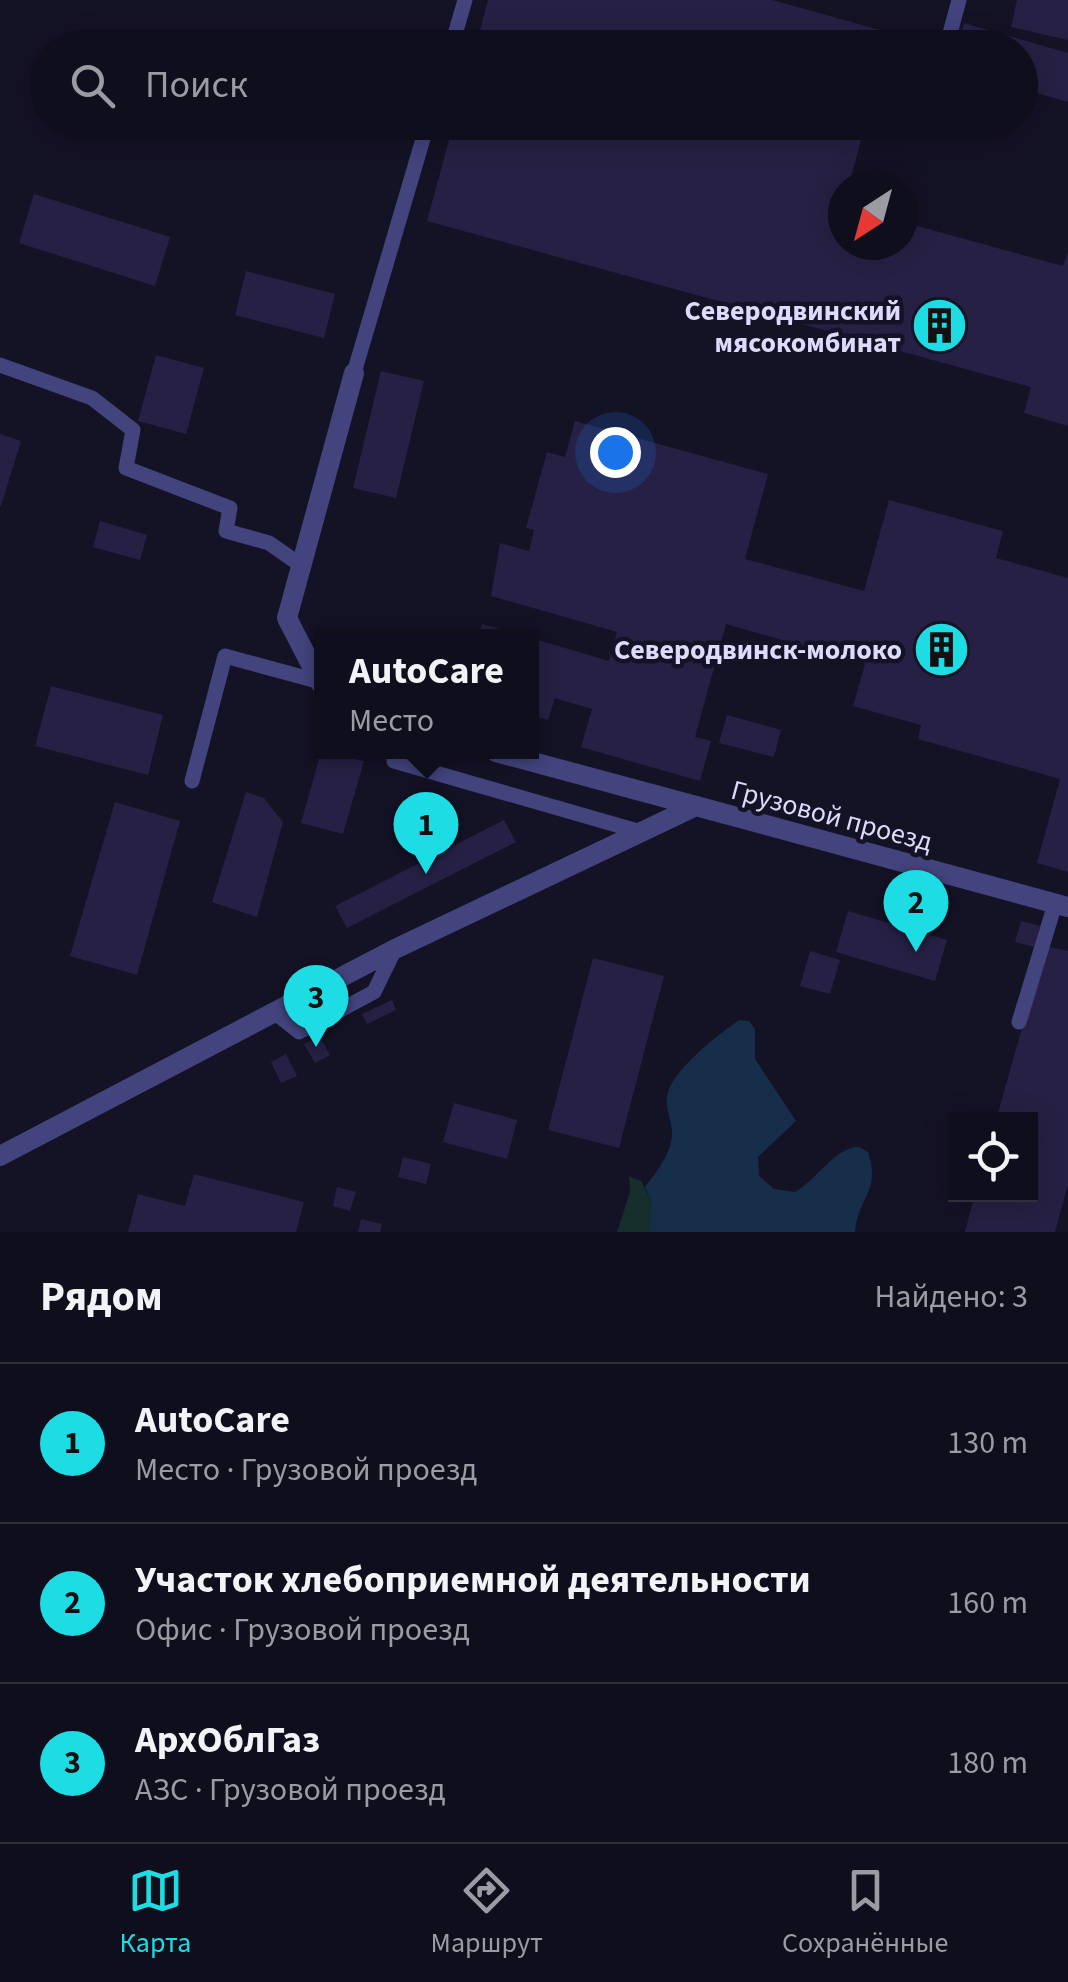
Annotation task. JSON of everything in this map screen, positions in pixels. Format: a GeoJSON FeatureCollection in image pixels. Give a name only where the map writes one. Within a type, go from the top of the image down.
{"type":"FeatureCollection","features":[{"type":"Feature","properties":{"kind":"street"},"geometry":{"type":"LineString","coordinates":[[314,673],[288,618],[354,372]]}},
{"type":"Feature","properties":{"kind":"street"},"geometry":{"type":"LineString","coordinates":[[522,759],[696,806]]}},
{"type":"Feature","properties":{"kind":"street","name":"Грузовой проезд"},"geometry":{"type":"LineString","coordinates":[[0,1156],[395,948],[696,806],[1062,906]]}},
{"type":"Feature","properties":{"kind":"lane"},"geometry":{"type":"LineString","coordinates":[[457,30],[466,0]]}},
{"type":"Feature","properties":{"kind":"lane"},"geometry":{"type":"LineString","coordinates":[[951,30],[959,0]]}},
{"type":"Feature","properties":{"kind":"lane"},"geometry":{"type":"LineString","coordinates":[[354,372],[423,140]]}},
{"type":"Feature","properties":{"kind":"lane"},"geometry":{"type":"LineString","coordinates":[[0,365],[92,398],[132,430],[126,468],[230,508],[226,531],[269,543],[302,566]]}},
{"type":"Feature","properties":{"kind":"lane"},"geometry":{"type":"LineString","coordinates":[[192,782],[226,656],[314,682]]}},
{"type":"Feature","properties":{"kind":"lane"},"geometry":{"type":"LineString","coordinates":[[394,761],[641,832]]}},
{"type":"Feature","properties":{"kind":"lane"},"geometry":{"type":"LineString","coordinates":[[1019,1022],[1062,906]]}},
{"type":"Feature","properties":{"kind":"green space"},"geometry":{"type":"Polygon","coordinates":[[[629,1176],[641,1181],[651,1200],[649,1232],[617,1232],[630,1192],[629,1176]]]}},
{"type":"Feature","properties":{"kind":"water"},"geometry":{"type":"Polygon","coordinates":[[[739,1020],[749,1021],[755,1029],[755,1059],[796,1121],[758,1157],[759,1176],[774,1189],[795,1192],[842,1152],[859,1147],[868,1152],[872,1176],[855,1232],[649,1232],[651,1200],[645,1187],[670,1146],[667,1097],[672,1082],[688,1062],[739,1020]]]}},
{"type":"Feature","properties":{"kind":"building"},"geometry":{"type":"Polygon","coordinates":[[[488,0],[772,0],[880,30],[480,30],[488,0]]]}},
{"type":"Feature","properties":{"kind":"building"},"geometry":{"type":"Polygon","coordinates":[[[1017,0],[1068,0],[1068,40],[1038,30],[1011,27],[1017,0]]]}},
{"type":"Feature","properties":{"kind":"building"},"geometry":{"type":"Polygon","coordinates":[[[964,23],[988,30],[962,30],[964,23]]]}},
{"type":"Feature","properties":{"kind":"building"},"geometry":{"type":"Polygon","coordinates":[[[1038,44],[1068,53],[1068,102],[1038,93],[1038,44]]]}},
{"type":"Feature","properties":{"kind":"building","name":"Северодвинский мясокомбинат"},"geometry":{"type":"Polygon","coordinates":[[[449,140],[861,140],[853,170],[828,170],[828,260],[918,260],[918,226],[1063,266],[1068,252],[1068,426],[1024,413],[1031,387],[427,221],[449,140]]]}},
{"type":"Feature","properties":{"kind":"building"},"geometry":{"type":"Polygon","coordinates":[[[34,194],[170,237],[155,286],[19,243],[34,194]]]}},
{"type":"Feature","properties":{"kind":"building"},"geometry":{"type":"Polygon","coordinates":[[[246,271],[335,294],[324,338],[235,315],[246,271]]]}},
{"type":"Feature","properties":{"kind":"building"},"geometry":{"type":"Polygon","coordinates":[[[156,355],[204,368],[186,434],[138,421],[156,355]]]}},
{"type":"Feature","properties":{"kind":"building"},"geometry":{"type":"Polygon","coordinates":[[[381,371],[424,381],[396,498],[353,488],[381,371]]]}},
{"type":"Feature","properties":{"kind":"building","name":"Северодвинск-молоко"},"geometry":{"type":"Polygon","coordinates":[[[575,421],[768,474],[745,559],[864,591],[889,500],[1003,531],[996,558],[1068,578],[1068,872],[1037,863],[1060,779],[918,739],[921,725],[853,706],[865,664],[726,624],[695,737],[711,741],[700,781],[581,747],[592,709],[555,698],[548,720],[539,717],[539,640],[609,661],[617,632],[491,596],[500,543],[529,551],[534,530],[526,528],[547,452],[565,457],[575,421]]]}},
{"type":"Feature","properties":{"kind":"building"},"geometry":{"type":"Polygon","coordinates":[[[0,434],[21,441],[1,506],[0,506],[0,434]]]}},
{"type":"Feature","properties":{"kind":"building"},"geometry":{"type":"Polygon","coordinates":[[[100,521],[147,535],[140,560],[93,547],[100,521]]]}},
{"type":"Feature","properties":{"kind":"building"},"geometry":{"type":"Polygon","coordinates":[[[51,686],[163,715],[148,775],[35,746],[51,686]]]}},
{"type":"Feature","properties":{"kind":"building"},"geometry":{"type":"Polygon","coordinates":[[[727,715],[781,730],[774,757],[719,743],[727,715]]]}},
{"type":"Feature","properties":{"kind":"building"},"geometry":{"type":"Polygon","coordinates":[[[319,759],[364,761],[343,834],[301,823],[319,759]]]}},
{"type":"Feature","properties":{"kind":"building"},"geometry":{"type":"Polygon","coordinates":[[[246,792],[264,798],[283,822],[257,917],[212,902],[246,792]]]}},
{"type":"Feature","properties":{"kind":"building"},"geometry":{"type":"Polygon","coordinates":[[[115,802],[180,821],[137,975],[70,956],[115,802]]]}},
{"type":"Feature","properties":{"kind":"building"},"geometry":{"type":"Polygon","coordinates":[[[504,820],[516,842],[347,928],[335,906],[504,820]]]}},
{"type":"Feature","properties":{"kind":"building"},"geometry":{"type":"Polygon","coordinates":[[[848,911],[947,940],[935,981],[836,952],[848,911]]]}},
{"type":"Feature","properties":{"kind":"building"},"geometry":{"type":"Polygon","coordinates":[[[1021,921],[1040,926],[1034,947],[1015,942],[1021,921]]]}},
{"type":"Feature","properties":{"kind":"building"},"geometry":{"type":"Polygon","coordinates":[[[1045,946],[1068,951],[1068,1184],[1055,1232],[965,1232],[973,1202],[1038,1202],[1038,1112],[998,1112],[1045,946]]]}},
{"type":"Feature","properties":{"kind":"building"},"geometry":{"type":"Polygon","coordinates":[[[810,951],[840,960],[830,994],[800,986],[810,951]]]}},
{"type":"Feature","properties":{"kind":"building"},"geometry":{"type":"Polygon","coordinates":[[[593,958],[664,976],[619,1148],[548,1130],[593,958]]]}},
{"type":"Feature","properties":{"kind":"building"},"geometry":{"type":"Polygon","coordinates":[[[392,1000],[396,1010],[367,1024],[362,1014],[392,1000]]]}},
{"type":"Feature","properties":{"kind":"building"},"geometry":{"type":"Polygon","coordinates":[[[319,1035],[330,1055],[315,1063],[304,1044],[319,1035]]]}},
{"type":"Feature","properties":{"kind":"building"},"geometry":{"type":"Polygon","coordinates":[[[286,1054],[297,1076],[281,1083],[271,1062],[286,1054]]]}},
{"type":"Feature","properties":{"kind":"building"},"geometry":{"type":"Polygon","coordinates":[[[454,1103],[517,1120],[507,1159],[443,1142],[454,1103]]]}},
{"type":"Feature","properties":{"kind":"building"},"geometry":{"type":"Polygon","coordinates":[[[403,1157],[431,1164],[426,1184],[398,1177],[403,1157]]]}},
{"type":"Feature","properties":{"kind":"building"},"geometry":{"type":"Polygon","coordinates":[[[194,1174],[304,1202],[296,1232],[128,1232],[138,1194],[185,1206],[194,1174]]]}},
{"type":"Feature","properties":{"kind":"building"},"geometry":{"type":"Polygon","coordinates":[[[337,1187],[356,1192],[350,1211],[333,1206],[337,1187]]]}},
{"type":"Feature","properties":{"kind":"building"},"geometry":{"type":"Polygon","coordinates":[[[361,1219],[382,1224],[380,1232],[358,1232],[361,1219]]]}},
{"type":"Feature","properties":{"kind":"place","name":"Северодвинский мясокомбинат"},"geometry":{"type":"Point","coordinates":[940,326]}},
{"type":"Feature","properties":{"kind":"place","name":"Северодвинск-молоко"},"geometry":{"type":"Point","coordinates":[941,649]}},
{"type":"Feature","properties":{"kind":"place","name":"AutoCare"},"geometry":{"type":"Point","coordinates":[426,874]}},
{"type":"Feature","properties":{"kind":"place","name":"Участок хлебоприемной деятельности"},"geometry":{"type":"Point","coordinates":[916,952]}},
{"type":"Feature","properties":{"kind":"place","name":"АрхОблГаз"},"geometry":{"type":"Point","coordinates":[316,1047]}}]}
